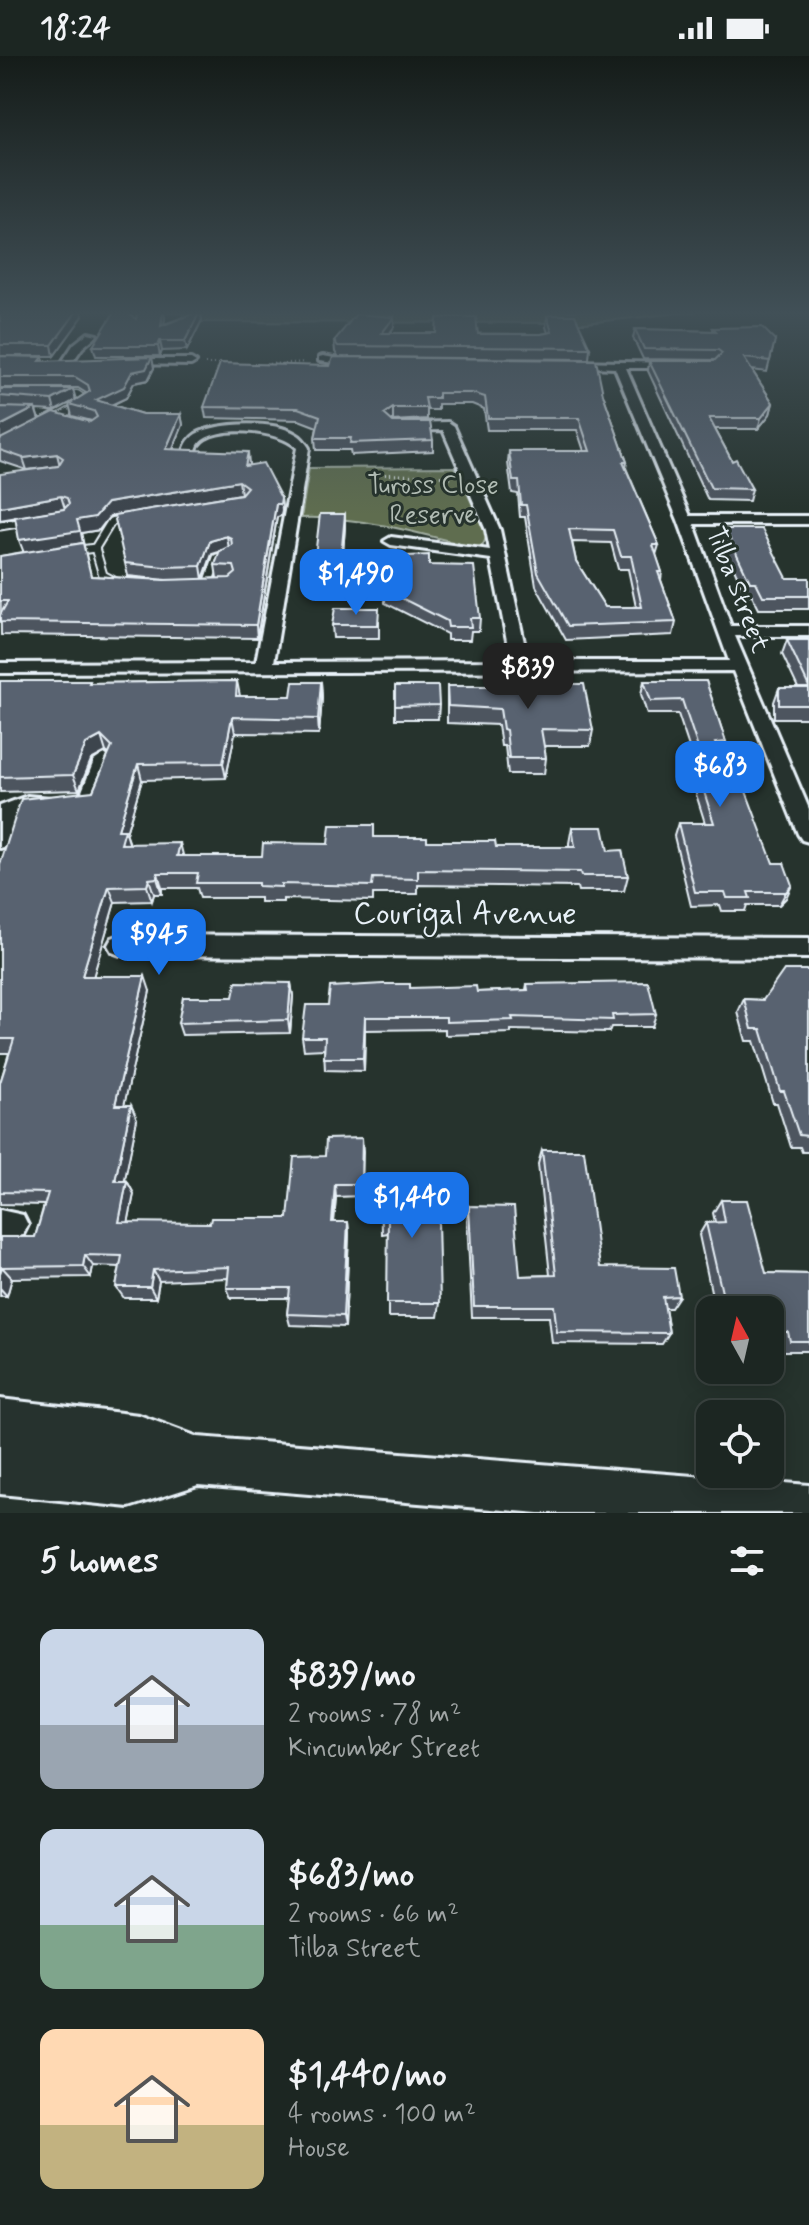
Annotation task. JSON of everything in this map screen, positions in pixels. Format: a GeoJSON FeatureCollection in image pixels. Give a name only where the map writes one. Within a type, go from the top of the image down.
{"type":"FeatureCollection","features":[{"type":"Feature","properties":{"kind":"main road"},"geometry":{"type":"LineString","coordinates":[[0,1423],[139,1439],[198,1461],[809,1510]]}},
{"type":"Feature","properties":{"kind":"main road"},"geometry":{"type":"LineString","coordinates":[[0,1470],[129,1482],[198,1461]]}},
{"type":"Feature","properties":{"kind":"street","name":"Tilba Street"},"geometry":{"type":"LineString","coordinates":[[625,379],[685,520],[725,631],[809,834]]}},
{"type":"Feature","properties":{"kind":"street"},"geometry":{"type":"LineString","coordinates":[[393,427],[448,426],[493,530],[521,667]]}},
{"type":"Feature","properties":{"kind":"street"},"geometry":{"type":"LineString","coordinates":[[189,455],[193,444],[204,437],[230,429],[260,428],[293,436],[303,448],[264,668]]}},
{"type":"Feature","properties":{"kind":"street"},"geometry":{"type":"LineString","coordinates":[[685,520],[809,520]]}},
{"type":"Feature","properties":{"kind":"street"},"geometry":{"type":"LineString","coordinates":[[391,541],[499,556]]}},
{"type":"Feature","properties":{"kind":"street"},"geometry":{"type":"LineString","coordinates":[[725,631],[809,631]]}},
{"type":"Feature","properties":{"kind":"street"},"geometry":{"type":"LineString","coordinates":[[0,668],[740,666]]}},
{"type":"Feature","properties":{"kind":"street"},"geometry":{"type":"LineString","coordinates":[[0,840],[5,822],[0,815],[27,803],[88,800],[104,761]]}},
{"type":"Feature","properties":{"kind":"street","name":"Courigal Avenue"},"geometry":{"type":"LineString","coordinates":[[120,945],[809,948]]}},
{"type":"Feature","properties":{"kind":"lane"},"geometry":{"type":"LineString","coordinates":[[46,394],[77,394],[87,401],[48,423]]}},
{"type":"Feature","properties":{"kind":"lane"},"geometry":{"type":"LineString","coordinates":[[0,413],[59,417],[71,422]]}},
{"type":"Feature","properties":{"kind":"lane"},"geometry":{"type":"LineString","coordinates":[[129,584],[103,575],[95,548],[111,522],[131,517]]}},
{"type":"Feature","properties":{"kind":"lane"},"geometry":{"type":"LineString","coordinates":[[0,526],[39,519]]}},
{"type":"Feature","properties":{"kind":"lane"},"geometry":{"type":"LineString","coordinates":[[58,554],[95,548]]}},
{"type":"Feature","properties":{"kind":"lane"},"geometry":{"type":"LineString","coordinates":[[208,584],[217,558],[228,555]]}},
{"type":"Feature","properties":{"kind":"lane"},"geometry":{"type":"LineString","coordinates":[[194,585],[220,584]]}},
{"type":"Feature","properties":{"kind":"path"},"geometry":{"type":"LineString","coordinates":[[375,474],[470,476]]}},
{"type":"Feature","properties":{"kind":"green space","name":"Tuross Close Reserve"},"geometry":{"type":"Polygon","coordinates":[[[455,467],[487,535],[483,545],[475,548],[367,523],[301,518],[309,468],[455,467]]]}},
{"type":"Feature","properties":{"kind":"building"},"geometry":{"type":"Polygon","coordinates":[[[78,379],[128,379],[124,387],[96,400],[142,414],[181,414],[166,449],[248,452],[245,466],[263,463],[281,498],[280,504],[276,504],[256,625],[0,622],[0,615],[8,601],[0,601],[0,556],[83,543],[91,576],[164,580],[230,578],[236,573],[234,566],[215,565],[220,551],[232,545],[231,538],[227,536],[210,541],[201,566],[164,567],[125,563],[114,515],[241,494],[247,487],[239,481],[107,503],[95,517],[77,520],[80,531],[19,540],[15,517],[64,509],[69,504],[67,498],[61,496],[0,507],[0,474],[58,466],[63,458],[57,454],[23,458],[0,450],[0,439],[54,412],[90,422],[97,417],[94,411],[69,404],[90,391],[88,385],[78,379]]]}},
{"type":"Feature","properties":{"kind":"building"},"geometry":{"type":"Polygon","coordinates":[[[214,379],[600,379],[627,462],[623,462],[659,545],[653,545],[662,572],[658,572],[676,622],[568,626],[538,573],[526,505],[521,505],[519,481],[513,481],[509,451],[590,451],[579,418],[488,418],[485,397],[472,393],[438,393],[438,398],[425,398],[427,408],[393,408],[384,414],[393,422],[430,422],[433,440],[350,443],[351,438],[315,438],[320,416],[298,408],[204,407],[214,379]],[[569,529],[576,561],[605,607],[642,607],[631,556],[621,556],[613,530],[569,529]]]}},
{"type":"Feature","properties":{"kind":"building"},"geometry":{"type":"Polygon","coordinates":[[[658,379],[758,379],[773,403],[761,418],[709,418],[732,461],[736,459],[752,489],[711,488],[658,379]]]}},
{"type":"Feature","properties":{"kind":"building"},"geometry":{"type":"Polygon","coordinates":[[[0,389],[73,389],[52,400],[0,396],[0,389]]]}},
{"type":"Feature","properties":{"kind":"building"},"geometry":{"type":"Polygon","coordinates":[[[0,407],[35,408],[0,426],[0,407]]]}},
{"type":"Feature","properties":{"kind":"building"},"geometry":{"type":"Polygon","coordinates":[[[320,514],[345,514],[340,568],[315,556],[320,514]]]}},
{"type":"Feature","properties":{"kind":"building"},"geometry":{"type":"Polygon","coordinates":[[[725,529],[762,529],[787,578],[809,578],[809,596],[763,596],[756,582],[750,582],[725,529]]]}},
{"type":"Feature","properties":{"kind":"building"},"geometry":{"type":"Polygon","coordinates":[[[429,555],[429,565],[474,566],[480,618],[470,618],[471,627],[448,627],[447,621],[385,590],[385,557],[429,555]]]}},
{"type":"Feature","properties":{"kind":"building"},"geometry":{"type":"Polygon","coordinates":[[[335,608],[379,608],[378,625],[332,625],[335,608]]]}},
{"type":"Feature","properties":{"kind":"building"},"geometry":{"type":"Polygon","coordinates":[[[787,640],[809,640],[809,687],[787,640]]]}},
{"type":"Feature","properties":{"kind":"building"},"geometry":{"type":"Polygon","coordinates":[[[500,680],[529,680],[529,684],[584,684],[593,730],[541,729],[546,758],[509,758],[500,709],[448,706],[447,686],[501,686],[500,680]]]}},
{"type":"Feature","properties":{"kind":"building"},"geometry":{"type":"Polygon","coordinates":[[[0,681],[237,681],[236,696],[291,696],[293,682],[321,682],[318,719],[232,717],[223,763],[138,764],[118,830],[125,830],[121,844],[180,843],[177,856],[262,856],[263,843],[328,844],[330,825],[374,825],[374,837],[495,841],[496,847],[575,847],[572,827],[603,827],[608,851],[622,850],[628,876],[581,876],[580,872],[418,870],[418,879],[373,878],[372,886],[281,884],[281,887],[258,886],[258,883],[196,883],[198,873],[158,873],[157,878],[149,879],[147,886],[109,887],[82,976],[145,976],[115,1105],[131,1105],[115,1181],[127,1181],[119,1222],[210,1223],[211,1218],[288,1218],[294,1157],[325,1156],[326,1139],[362,1138],[361,1184],[335,1184],[332,1222],[348,1222],[343,1316],[287,1314],[290,1288],[227,1288],[229,1267],[153,1270],[150,1287],[116,1287],[122,1256],[85,1255],[83,1266],[2,1267],[0,1273],[0,1237],[35,1237],[48,1193],[0,1192],[0,1083],[14,1039],[0,1039],[0,865],[21,799],[93,791],[112,747],[101,736],[86,744],[73,775],[0,777],[0,681]]]}},
{"type":"Feature","properties":{"kind":"building"},"geometry":{"type":"Polygon","coordinates":[[[644,681],[706,681],[726,742],[715,743],[733,786],[744,786],[773,863],[784,863],[792,885],[786,892],[748,892],[750,898],[727,898],[725,892],[695,892],[678,823],[714,823],[690,748],[698,748],[682,700],[651,701],[644,681]]]}},
{"type":"Feature","properties":{"kind":"building"},"geometry":{"type":"Polygon","coordinates":[[[395,686],[438,686],[439,705],[395,706],[395,686]]]}},
{"type":"Feature","properties":{"kind":"building"},"geometry":{"type":"Polygon","coordinates":[[[779,688],[809,688],[809,705],[779,705],[779,688]]]}},
{"type":"Feature","properties":{"kind":"building"},"geometry":{"type":"Polygon","coordinates":[[[784,970],[809,970],[809,1138],[799,1135],[784,1091],[780,1091],[761,1029],[752,1029],[744,999],[763,1000],[784,970]]]}},
{"type":"Feature","properties":{"kind":"building"},"geometry":{"type":"Polygon","coordinates":[[[236,982],[291,983],[288,1020],[178,1023],[183,997],[233,997],[236,982]]]}},
{"type":"Feature","properties":{"kind":"building"},"geometry":{"type":"Polygon","coordinates":[[[648,982],[656,1014],[612,1015],[613,1020],[512,1017],[513,1020],[446,1022],[446,1017],[365,1017],[363,1058],[324,1058],[325,1037],[302,1037],[306,1005],[328,1005],[330,987],[383,984],[410,984],[410,988],[476,986],[477,992],[528,990],[527,984],[648,982]]]}},
{"type":"Feature","properties":{"kind":"building"},"geometry":{"type":"Polygon","coordinates":[[[542,1150],[584,1150],[600,1267],[674,1268],[679,1296],[663,1297],[669,1333],[557,1332],[554,1306],[474,1306],[469,1206],[514,1207],[520,1276],[556,1275],[542,1150]]]}},
{"type":"Feature","properties":{"kind":"building"},"geometry":{"type":"Polygon","coordinates":[[[381,1179],[437,1179],[440,1303],[387,1303],[388,1218],[381,1219],[381,1179]]]}},
{"type":"Feature","properties":{"kind":"building"},"geometry":{"type":"Polygon","coordinates":[[[721,1200],[747,1200],[766,1273],[809,1274],[809,1341],[790,1341],[788,1332],[784,1332],[784,1296],[723,1296],[706,1223],[725,1222],[721,1200]]]}}]}
